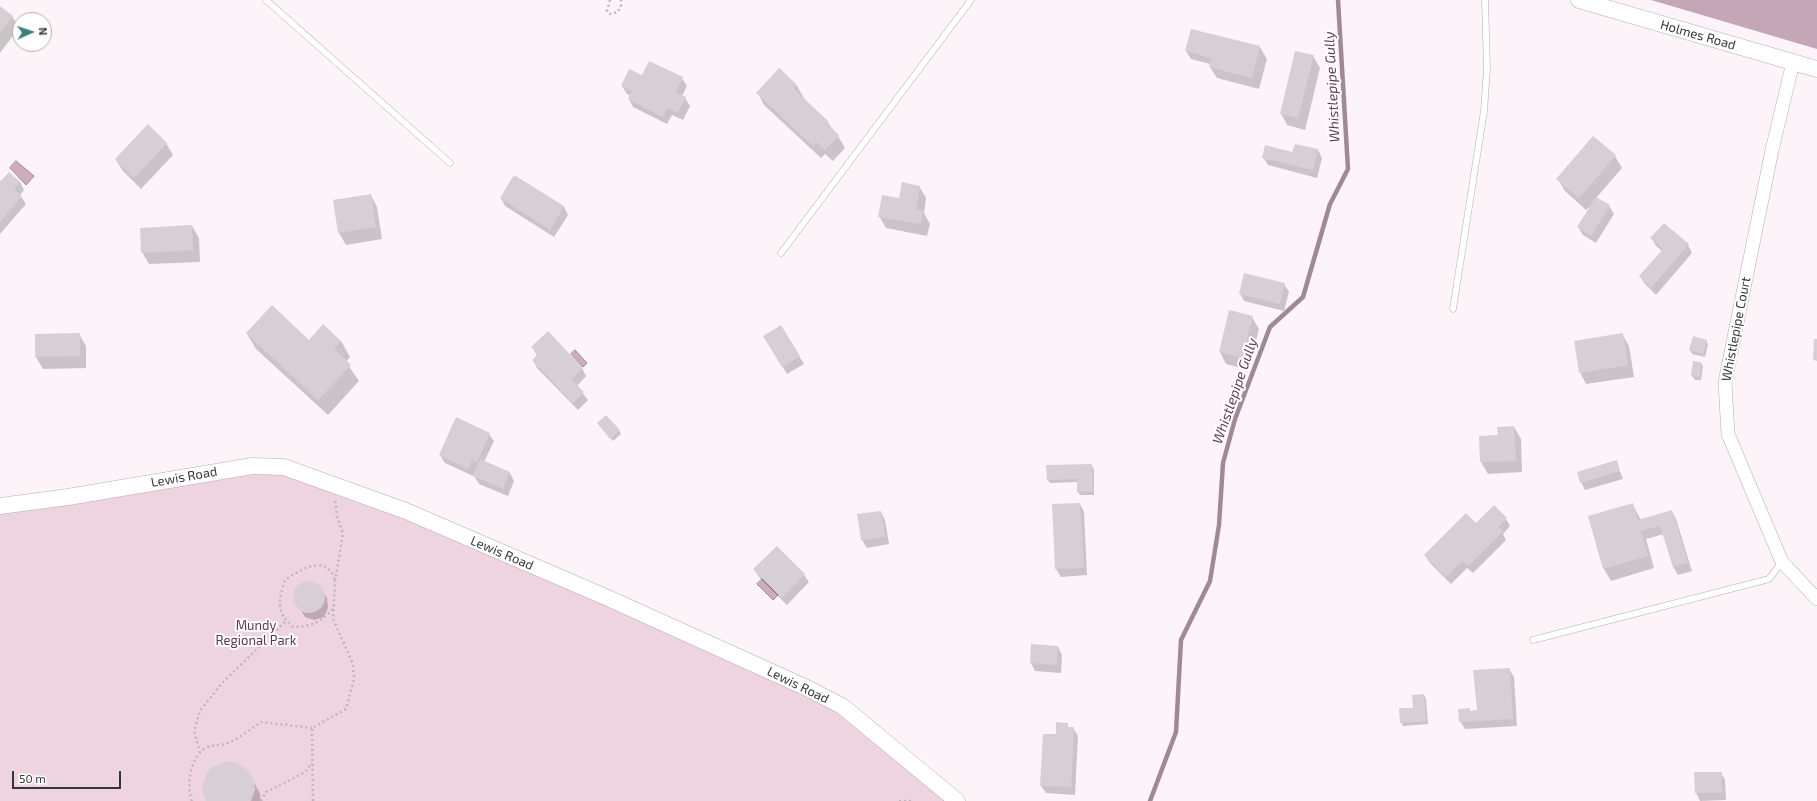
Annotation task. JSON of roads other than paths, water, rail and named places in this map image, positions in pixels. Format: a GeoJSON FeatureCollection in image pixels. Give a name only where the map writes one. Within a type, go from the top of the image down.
{"type":"FeatureCollection","features":[{"type":"Feature","properties":{"kind":"street","name":"Holmes Road"},"geometry":{"type":"LineString","coordinates":[[1579,0],[1817,69]]}},
{"type":"Feature","properties":{"kind":"street","name":"Whistlepipe Court"},"geometry":{"type":"LineString","coordinates":[[1793,62],[1772,150],[1725,382],[1728,434],[1782,562],[1817,599]]}},
{"type":"Feature","properties":{"kind":"street","name":"Lewis Road"},"geometry":{"type":"LineString","coordinates":[[0,506],[68,497],[252,466],[284,467],[406,511],[608,598],[807,688],[842,706],[957,801]]}},
{"type":"Feature","properties":{"kind":"lane"},"geometry":{"type":"LineString","coordinates":[[266,0],[450,163]]}},
{"type":"Feature","properties":{"kind":"lane"},"geometry":{"type":"LineString","coordinates":[[781,253],[971,0]]}},
{"type":"Feature","properties":{"kind":"lane"},"geometry":{"type":"LineString","coordinates":[[1453,309],[1484,111],[1487,69],[1485,0]]}},
{"type":"Feature","properties":{"kind":"lane"},"geometry":{"type":"LineString","coordinates":[[1533,640],[1768,579],[1782,562]]}},
{"type":"Feature","properties":{"kind":"waterway","name":"Whistlepipe Gully"},"geometry":{"type":"LineString","coordinates":[[1150,801],[1176,732],[1181,640],[1210,581],[1219,525],[1223,463],[1235,419],[1270,327],[1303,297],[1330,204],[1348,169],[1338,0]]}},
{"type":"Feature","properties":{"kind":"park label","name":"Mundy Regional Park"},"geometry":{"type":"Point","coordinates":[256,634]}}]}
